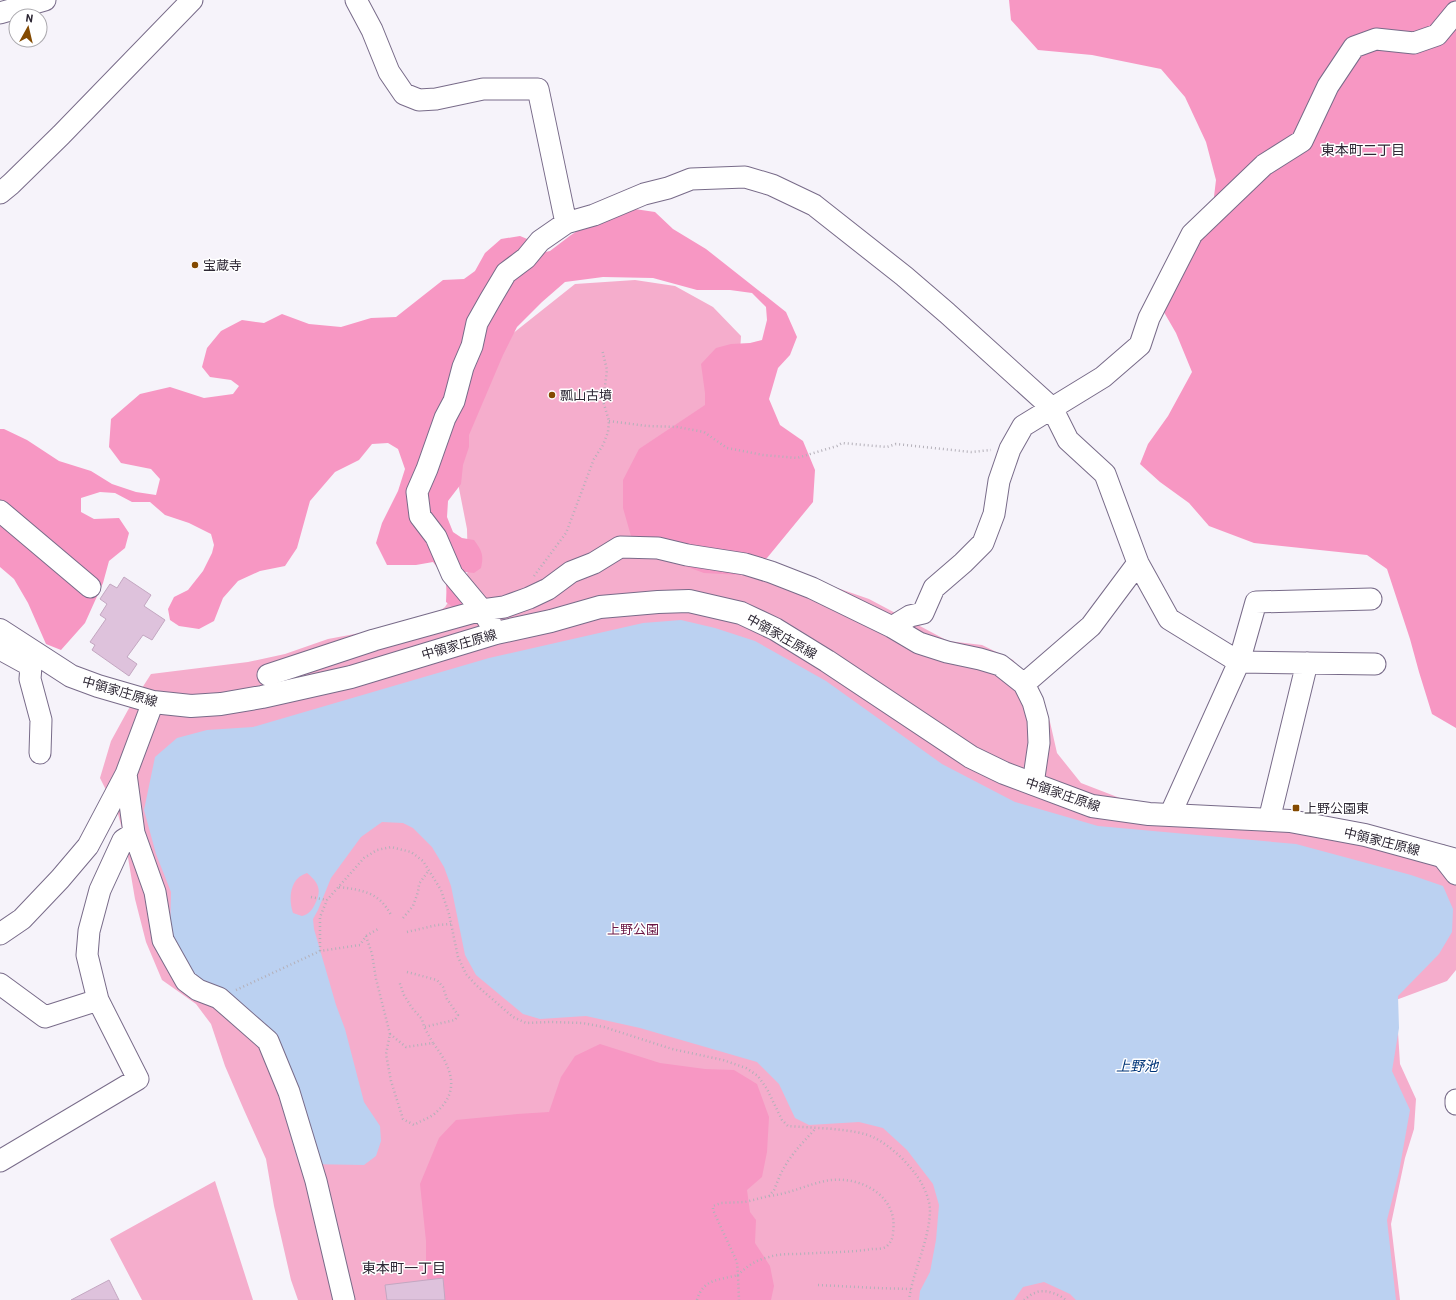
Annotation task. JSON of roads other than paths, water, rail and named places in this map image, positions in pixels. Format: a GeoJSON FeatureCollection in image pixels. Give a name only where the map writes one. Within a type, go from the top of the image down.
{"type":"FeatureCollection","features":[{"type":"Feature","properties":{"kind":"main road","name":"中領家庄原線"},"geometry":{"type":"LineString","coordinates":[[0,630],[35,661],[71,676],[104,688],[153,702],[191,706],[221,704],[262,697],[351,677],[496,633],[600,608],[651,603],[689,602],[741,613],[775,629],[827,661],[971,757],[1004,773],[1092,806],[1149,814],[1290,821],[1365,835],[1449,858]]}},
{"type":"Feature","properties":{"kind":"street"},"geometry":{"type":"LineString","coordinates":[[0,13],[45,0]]}},
{"type":"Feature","properties":{"kind":"street"},"geometry":{"type":"LineString","coordinates":[[0,193],[52,145],[192,0]]}},
{"type":"Feature","properties":{"kind":"street"},"geometry":{"type":"LineString","coordinates":[[356,0],[372,30],[389,72],[404,94],[419,100],[436,99],[482,90],[538,89],[566,223]]}},
{"type":"Feature","properties":{"kind":"street"},"geometry":{"type":"LineString","coordinates":[[892,627],[910,616],[923,614],[934,588],[963,563],[983,543],[994,514],[999,480],[1010,450],[1023,426],[1103,377],[1140,345],[1149,318],[1192,234],[1264,165],[1302,141],[1328,86],[1354,47],[1376,39],[1414,43],[1437,35],[1456,12]]}},
{"type":"Feature","properties":{"kind":"street"},"geometry":{"type":"LineString","coordinates":[[496,633],[482,610],[452,574],[436,537],[420,516],[417,492],[454,401],[463,367],[472,346],[477,323],[506,273],[526,258],[540,241],[566,223],[594,215],[644,194],[668,188],[691,179],[745,177],[772,185],[814,205],[874,252],[947,313],[1052,408],[1068,440],[1105,474],[1138,563],[1170,619],[1239,662],[1375,664]]}},
{"type":"Feature","properties":{"kind":"street"},"geometry":{"type":"LineString","coordinates":[[0,511],[90,587]]}},
{"type":"Feature","properties":{"kind":"street"},"geometry":{"type":"LineString","coordinates":[[268,674],[374,640],[482,610],[504,607],[529,598],[548,589],[571,572],[594,563],[620,547],[658,548],[687,555],[745,564],[771,572],[812,588],[892,627],[919,643],[947,652],[1000,665],[1024,684],[1033,702],[1038,720],[1039,743],[1034,784]]}},
{"type":"Feature","properties":{"kind":"street"},"geometry":{"type":"LineString","coordinates":[[1024,684],[1091,626],[1138,563]]}},
{"type":"Feature","properties":{"kind":"street"},"geometry":{"type":"LineString","coordinates":[[1170,815],[1239,662],[1256,602],[1371,599]]}},
{"type":"Feature","properties":{"kind":"street"},"geometry":{"type":"LineString","coordinates":[[0,649],[35,661],[30,679],[41,720],[40,753]]}},
{"type":"Feature","properties":{"kind":"street"},"geometry":{"type":"LineString","coordinates":[[1269,820],[1307,663]]}},
{"type":"Feature","properties":{"kind":"street"},"geometry":{"type":"LineString","coordinates":[[0,934],[22,918],[60,879],[88,846],[126,774],[153,702]]}},
{"type":"Feature","properties":{"kind":"street"},"geometry":{"type":"LineString","coordinates":[[126,774],[134,833],[155,892],[163,940],[186,981],[198,990],[219,998],[268,1041],[289,1092],[316,1181],[344,1300]]}},
{"type":"Feature","properties":{"kind":"street"},"geometry":{"type":"LineString","coordinates":[[0,1161],[138,1079],[98,1000],[87,956],[89,931],[100,890],[123,840],[134,833]]}},
{"type":"Feature","properties":{"kind":"street"},"geometry":{"type":"LineString","coordinates":[[1449,858],[1456,874]]}},
{"type":"Feature","properties":{"kind":"street"},"geometry":{"type":"LineString","coordinates":[[0,984],[45,1017],[98,1000]]}},
{"type":"Feature","properties":{"kind":"water","name":"上野池"},"geometry":{"type":"Polygon","coordinates":[[[681,620],[715,628],[755,641],[826,681],[942,764],[1015,802],[1098,826],[1296,844],[1411,875],[1443,886],[1453,909],[1452,932],[1439,954],[1398,996],[1399,1028],[1392,1071],[1410,1110],[1399,1172],[1387,1220],[1396,1300],[1076,1300],[1070,1294],[1044,1282],[1023,1287],[1014,1300],[919,1300],[920,1291],[930,1272],[936,1240],[939,1205],[933,1184],[907,1150],[883,1128],[859,1122],[809,1125],[795,1118],[779,1084],[757,1062],[640,1028],[586,1016],[540,1019],[523,1014],[476,975],[465,955],[451,886],[444,867],[432,847],[413,828],[403,823],[382,822],[361,837],[331,878],[313,919],[314,929],[336,1005],[345,1029],[364,1102],[380,1126],[381,1141],[376,1156],[364,1165],[305,1164],[297,1158],[276,1085],[243,1009],[197,979],[170,935],[171,892],[156,854],[144,810],[155,757],[177,738],[207,730],[253,727],[489,658],[643,623],[681,620]],[[307,873],[297,879],[291,895],[291,907],[293,913],[302,916],[310,912],[313,908],[319,891],[317,884],[307,873]]]}},
{"type":"Feature","properties":{"kind":"place","name":"宝蔵寺"},"geometry":{"type":"Point","coordinates":[195,265]}},
{"type":"Feature","properties":{"kind":"place","name":"瓢山古墳"},"geometry":{"type":"Point","coordinates":[552,395]}},
{"type":"Feature","properties":{"kind":"place","name":"上野公園東"},"geometry":{"type":"Point","coordinates":[1296,808]}},
{"type":"Feature","properties":{"kind":"district","name":"東本町二丁目"},"geometry":{"type":"Point","coordinates":[1363,149]}},
{"type":"Feature","properties":{"kind":"district","name":"東本町一丁目"},"geometry":{"type":"Point","coordinates":[404,1267]}},
{"type":"Feature","properties":{"kind":"park label","name":"上野公園"},"geometry":{"type":"Point","coordinates":[633,929]}}]}
